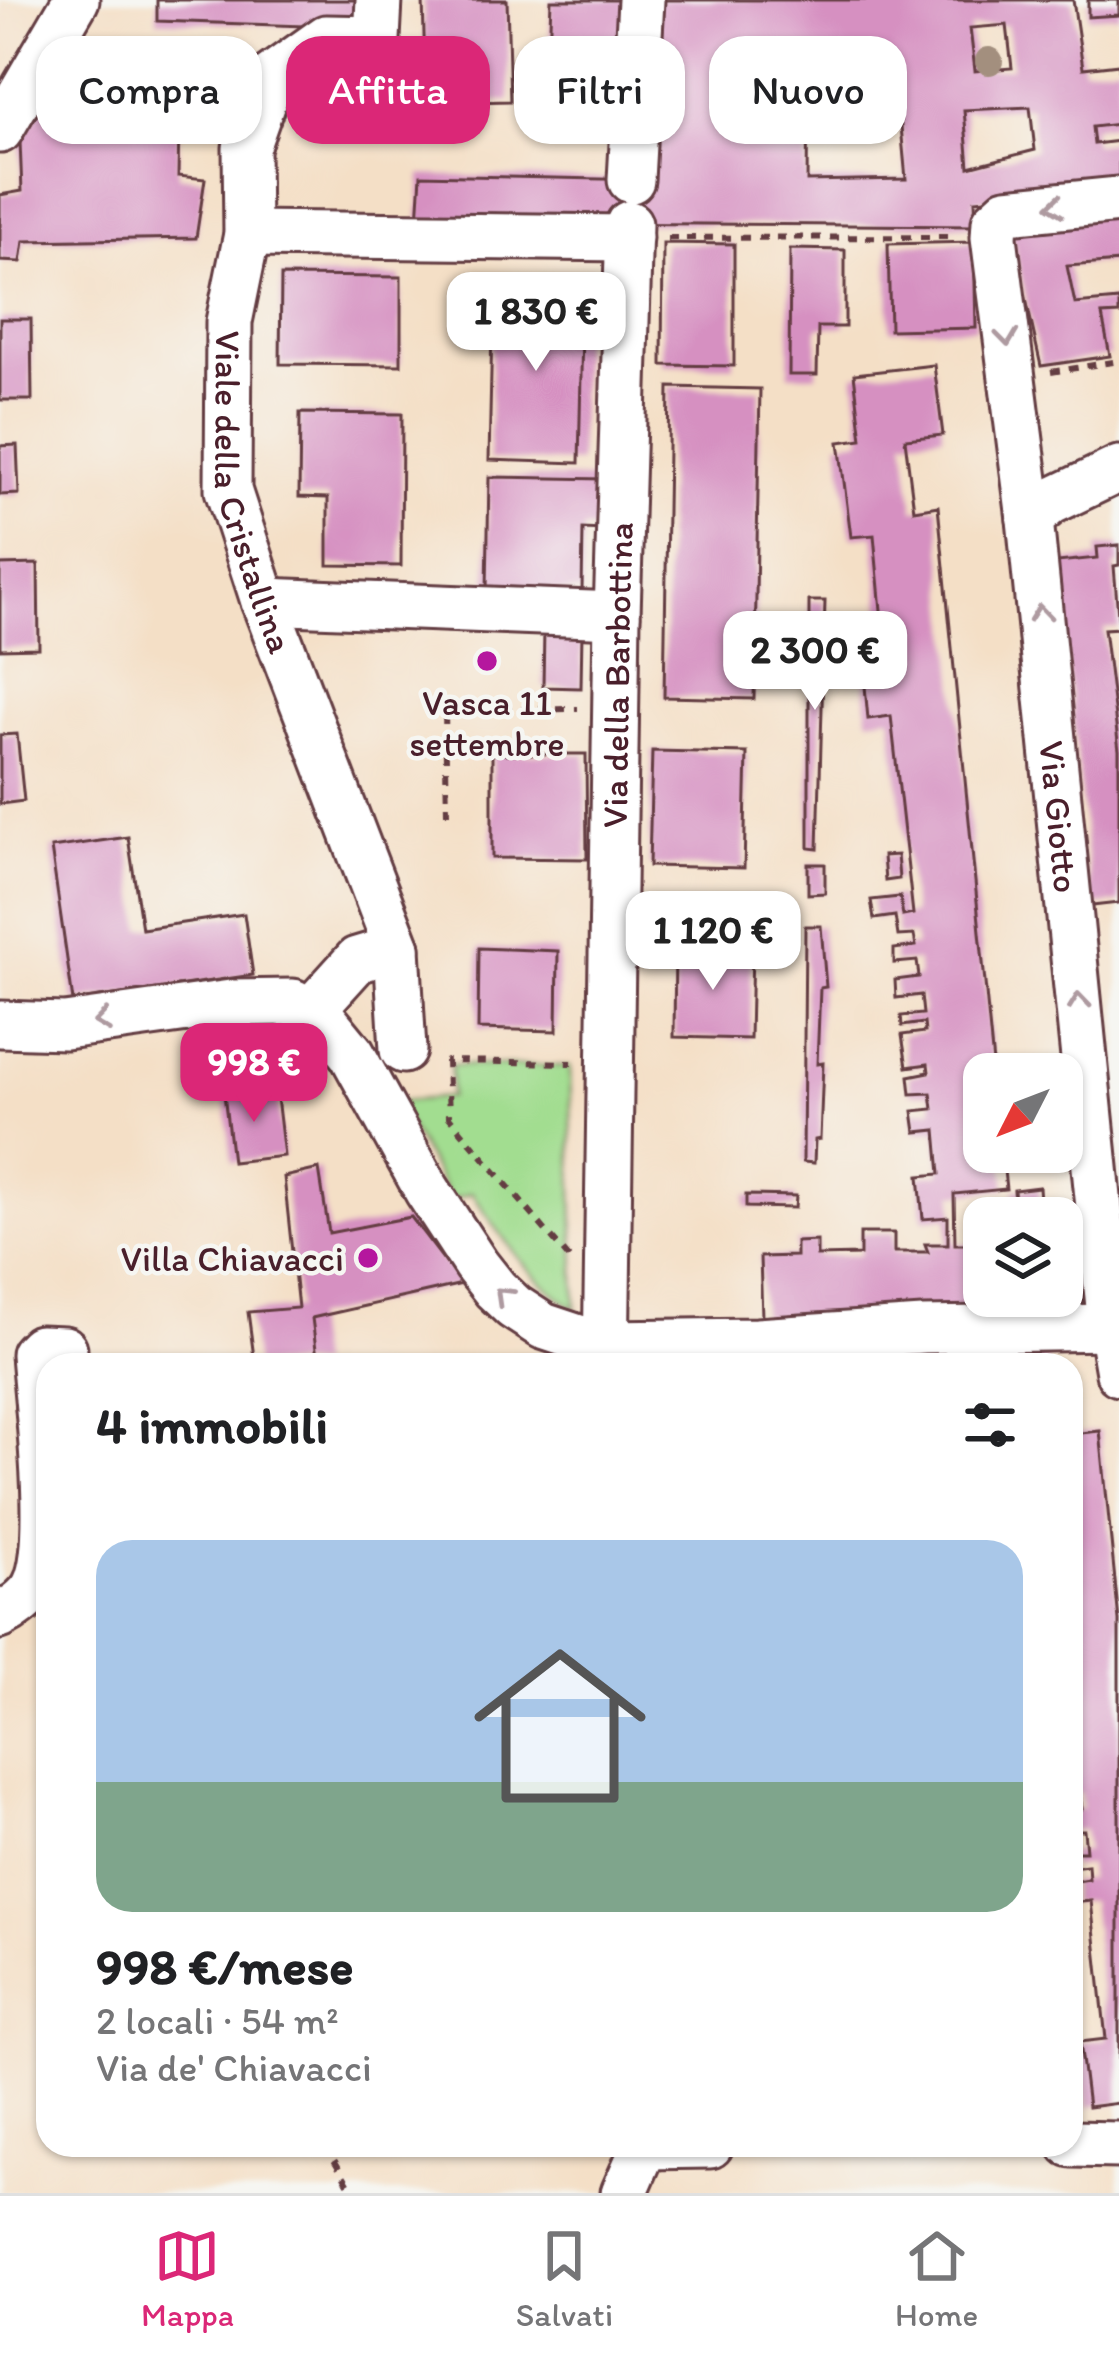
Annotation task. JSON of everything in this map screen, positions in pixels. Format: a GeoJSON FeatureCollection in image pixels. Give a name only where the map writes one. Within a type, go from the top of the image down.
{"type":"FeatureCollection","features":[{"type":"Feature","properties":{"kind":"street"},"geometry":{"type":"LineString","coordinates":[[0,130],[76,0]]}},
{"type":"Feature","properties":{"kind":"street","name":"Viale della Cristallina"},"geometry":{"type":"LineString","coordinates":[[380,0],[377,40],[326,38],[271,77],[246,148],[247,234],[229,322],[228,490],[264,601],[398,948],[403,1049]]}},
{"type":"Feature","properties":{"kind":"street","name":"Via della Barbottina"},"geometry":{"type":"LineString","coordinates":[[607,1338],[617,615],[641,0]]}},
{"type":"Feature","properties":{"kind":"street"},"geometry":{"type":"LineString","coordinates":[[995,230],[1007,211],[1119,200]]}},
{"type":"Feature","properties":{"kind":"street"},"geometry":{"type":"LineString","coordinates":[[247,234],[630,214]]}},
{"type":"Feature","properties":{"kind":"street","name":"Via Giotto"},"geometry":{"type":"LineString","coordinates":[[995,230],[1030,519],[1119,1373]]}},
{"type":"Feature","properties":{"kind":"street"},"geometry":{"type":"LineString","coordinates":[[1030,519],[1050,502],[1119,469]]}},
{"type":"Feature","properties":{"kind":"street"},"geometry":{"type":"LineString","coordinates":[[264,601],[617,615]]}},
{"type":"Feature","properties":{"kind":"street"},"geometry":{"type":"LineString","coordinates":[[310,1012],[357,960],[398,948]]}},
{"type":"Feature","properties":{"kind":"street"},"geometry":{"type":"LineString","coordinates":[[0,1024],[64,1026],[231,1003],[293,1002],[325,1021],[352,1054],[427,1190],[495,1288],[543,1326],[579,1338],[758,1341],[923,1330],[1111,1327]]}},
{"type":"Feature","properties":{"kind":"street"},"geometry":{"type":"LineString","coordinates":[[36,1377],[34,1354],[40,1348],[64,1349]]}},
{"type":"Feature","properties":{"kind":"street"},"geometry":{"type":"LineString","coordinates":[[0,1616],[34,1589],[36,1582]]}},
{"type":"Feature","properties":{"kind":"street"},"geometry":{"type":"LineString","coordinates":[[1083,2144],[1119,2145]]}},
{"type":"Feature","properties":{"kind":"street"},"geometry":{"type":"LineString","coordinates":[[623,2193],[640,2157]]}},
{"type":"Feature","properties":{"kind":"path"},"geometry":{"type":"LineString","coordinates":[[630,214],[995,230]]}},
{"type":"Feature","properties":{"kind":"path"},"geometry":{"type":"LineString","coordinates":[[1012,378],[1119,361]]}},
{"type":"Feature","properties":{"kind":"path"},"geometry":{"type":"LineString","coordinates":[[447,814],[445,710],[616,709]]}},
{"type":"Feature","properties":{"kind":"path"},"geometry":{"type":"LineString","coordinates":[[607,1338],[449,1117],[447,1061],[611,1063]]}},
{"type":"Feature","properties":{"kind":"path"},"geometry":{"type":"LineString","coordinates":[[333,2157],[354,2193]]}},
{"type":"Feature","properties":{"kind":"green space"},"geometry":{"type":"Polygon","coordinates":[[[451,1065],[570,1066],[576,1309],[530,1271],[472,1193],[451,1200],[395,1102],[450,1097],[451,1065]]]}},
{"type":"Feature","properties":{"kind":"building"},"geometry":{"type":"Polygon","coordinates":[[[157,0],[363,0],[362,28],[157,21],[157,0]]]}},
{"type":"Feature","properties":{"kind":"building"},"geometry":{"type":"Polygon","coordinates":[[[423,0],[507,0],[510,101],[490,101],[490,36],[424,36],[423,0]]]}},
{"type":"Feature","properties":{"kind":"building"},"geometry":{"type":"Polygon","coordinates":[[[551,0],[626,0],[624,36],[550,36],[551,0]]]}},
{"type":"Feature","properties":{"kind":"building"},"geometry":{"type":"Polygon","coordinates":[[[653,0],[1073,0],[1083,68],[1119,64],[1119,124],[1092,127],[1094,144],[1119,141],[1119,185],[975,200],[976,226],[418,222],[421,175],[647,180],[648,144],[685,144],[685,36],[652,36],[653,0]],[[1007,25],[970,28],[975,71],[1012,68],[1007,25]],[[1030,107],[964,110],[969,167],[1035,150],[1030,107]]]}},
{"type":"Feature","properties":{"kind":"building"},"geometry":{"type":"Polygon","coordinates":[[[1088,0],[1119,0],[1119,15],[1088,17],[1088,0]]]}},
{"type":"Feature","properties":{"kind":"building"},"geometry":{"type":"Polygon","coordinates":[[[36,116],[36,144],[179,144],[178,176],[205,179],[196,238],[24,241],[21,262],[0,261],[0,195],[22,191],[20,141],[36,116]]]}},
{"type":"Feature","properties":{"kind":"building"},"geometry":{"type":"Polygon","coordinates":[[[1119,211],[1119,262],[1067,266],[1075,304],[1119,300],[1119,314],[1102,315],[1110,356],[1041,366],[1008,218],[1119,211]]]}},
{"type":"Feature","properties":{"kind":"building"},"geometry":{"type":"Polygon","coordinates":[[[974,242],[976,328],[890,330],[888,244],[974,242]]]}},
{"type":"Feature","properties":{"kind":"building"},"geometry":{"type":"Polygon","coordinates":[[[663,243],[734,244],[734,366],[662,365],[663,243]]]}},
{"type":"Feature","properties":{"kind":"building"},"geometry":{"type":"Polygon","coordinates":[[[790,249],[845,250],[845,327],[818,327],[817,375],[789,375],[790,249]]]}},
{"type":"Feature","properties":{"kind":"building"},"geometry":{"type":"Polygon","coordinates":[[[281,276],[401,277],[401,365],[280,364],[281,276]]]}},
{"type":"Feature","properties":{"kind":"building"},"geometry":{"type":"Polygon","coordinates":[[[493,285],[583,286],[579,463],[489,460],[493,285]]]}},
{"type":"Feature","properties":{"kind":"building"},"geometry":{"type":"Polygon","coordinates":[[[0,319],[31,319],[32,400],[0,400],[0,319]]]}},
{"type":"Feature","properties":{"kind":"building"},"geometry":{"type":"Polygon","coordinates":[[[934,365],[943,435],[905,439],[914,510],[938,506],[992,1053],[963,1053],[963,1173],[1004,1173],[1006,1189],[954,1194],[955,1244],[963,1244],[963,1313],[762,1317],[760,1257],[796,1256],[796,1242],[817,1241],[817,1256],[860,1255],[860,1233],[894,1233],[894,1252],[928,1252],[925,1244],[948,1244],[948,1217],[923,1219],[919,1176],[940,1174],[936,1130],[916,1132],[913,1111],[933,1109],[931,1093],[911,1094],[909,1076],[929,1072],[928,1064],[907,1067],[902,1035],[925,1032],[924,1023],[902,1026],[901,1016],[923,1014],[921,995],[896,998],[895,980],[919,977],[917,961],[894,963],[894,949],[916,946],[914,935],[898,936],[895,916],[874,919],[871,900],[900,897],[903,916],[913,914],[891,716],[868,719],[859,620],[882,621],[874,535],[851,537],[839,442],[862,439],[854,374],[934,365]]]}},
{"type":"Feature","properties":{"kind":"building"},"geometry":{"type":"Polygon","coordinates":[[[669,387],[760,389],[754,699],[664,697],[669,387]]]}},
{"type":"Feature","properties":{"kind":"building"},"geometry":{"type":"Polygon","coordinates":[[[300,413],[402,414],[401,566],[328,565],[328,498],[299,497],[300,413]]]}},
{"type":"Feature","properties":{"kind":"building"},"geometry":{"type":"Polygon","coordinates":[[[17,445],[19,494],[0,495],[0,446],[17,445]]]}},
{"type":"Feature","properties":{"kind":"building"},"geometry":{"type":"Polygon","coordinates":[[[489,477],[605,479],[604,530],[583,529],[582,592],[487,590],[489,477]]]}},
{"type":"Feature","properties":{"kind":"building"},"geometry":{"type":"Polygon","coordinates":[[[1119,545],[1119,565],[1114,566],[1119,628],[1104,629],[1119,750],[1119,903],[1092,906],[1057,562],[1098,558],[1097,547],[1119,545]]]}},
{"type":"Feature","properties":{"kind":"building"},"geometry":{"type":"Polygon","coordinates":[[[38,564],[39,648],[0,649],[0,565],[38,564]]]}},
{"type":"Feature","properties":{"kind":"building"},"geometry":{"type":"Polygon","coordinates":[[[809,601],[825,601],[818,849],[809,848],[809,601]]]}},
{"type":"Feature","properties":{"kind":"building"},"geometry":{"type":"Polygon","coordinates":[[[544,630],[582,631],[581,688],[543,687],[544,630]]]}},
{"type":"Feature","properties":{"kind":"building"},"geometry":{"type":"Polygon","coordinates":[[[17,734],[24,801],[0,804],[0,735],[17,734]]]}},
{"type":"Feature","properties":{"kind":"building"},"geometry":{"type":"Polygon","coordinates":[[[652,751],[747,753],[744,868],[649,866],[652,751]]]}},
{"type":"Feature","properties":{"kind":"building"},"geometry":{"type":"Polygon","coordinates":[[[492,754],[586,754],[587,859],[492,858],[492,754]]]}},
{"type":"Feature","properties":{"kind":"building"},"geometry":{"type":"Polygon","coordinates":[[[128,837],[142,929],[244,914],[253,975],[73,1001],[51,848],[128,837]]]}},
{"type":"Feature","properties":{"kind":"building"},"geometry":{"type":"Polygon","coordinates":[[[897,855],[899,879],[885,881],[883,856],[897,855]]]}},
{"type":"Feature","properties":{"kind":"building"},"geometry":{"type":"Polygon","coordinates":[[[808,864],[825,864],[825,893],[808,894],[808,864]]]}},
{"type":"Feature","properties":{"kind":"building"},"geometry":{"type":"Polygon","coordinates":[[[805,926],[821,926],[826,987],[820,988],[817,1064],[823,1063],[820,1139],[815,1140],[814,1163],[803,1162],[805,926]]]}},
{"type":"Feature","properties":{"kind":"building"},"geometry":{"type":"Polygon","coordinates":[[[675,947],[752,948],[750,1039],[674,1037],[675,947]]]}},
{"type":"Feature","properties":{"kind":"building"},"geometry":{"type":"Polygon","coordinates":[[[479,948],[558,951],[557,1031],[478,1029],[479,948]]]}},
{"type":"Feature","properties":{"kind":"building"},"geometry":{"type":"Polygon","coordinates":[[[276,1089],[284,1156],[232,1162],[224,1094],[276,1089]]]}},
{"type":"Feature","properties":{"kind":"building","name":"Villa Chiavacci"},"geometry":{"type":"Polygon","coordinates":[[[319,1169],[329,1233],[411,1217],[462,1284],[312,1318],[316,1353],[253,1353],[248,1312],[298,1308],[284,1177],[319,1169]]]}},
{"type":"Feature","properties":{"kind":"building"},"geometry":{"type":"Polygon","coordinates":[[[1039,1187],[1040,1197],[1015,1197],[1014,1190],[1039,1187]]]}},
{"type":"Feature","properties":{"kind":"building"},"geometry":{"type":"Polygon","coordinates":[[[746,1195],[796,1196],[795,1208],[746,1207],[746,1195]]]}},
{"type":"Feature","properties":{"kind":"building"},"geometry":{"type":"Polygon","coordinates":[[[1100,1431],[1119,1621],[1119,2103],[1088,2107],[1083,2042],[1106,2039],[1091,1901],[1083,1902],[1083,1880],[1089,1879],[1088,1865],[1083,1866],[1083,1433],[1100,1431]]]}},
{"type":"Feature","properties":{"kind":"place","name":"Vasca 11 settembre"},"geometry":{"type":"Point","coordinates":[487,661]}},
{"type":"Feature","properties":{"kind":"place","name":"Villa Chiavacci"},"geometry":{"type":"Point","coordinates":[368,1258]}}]}
